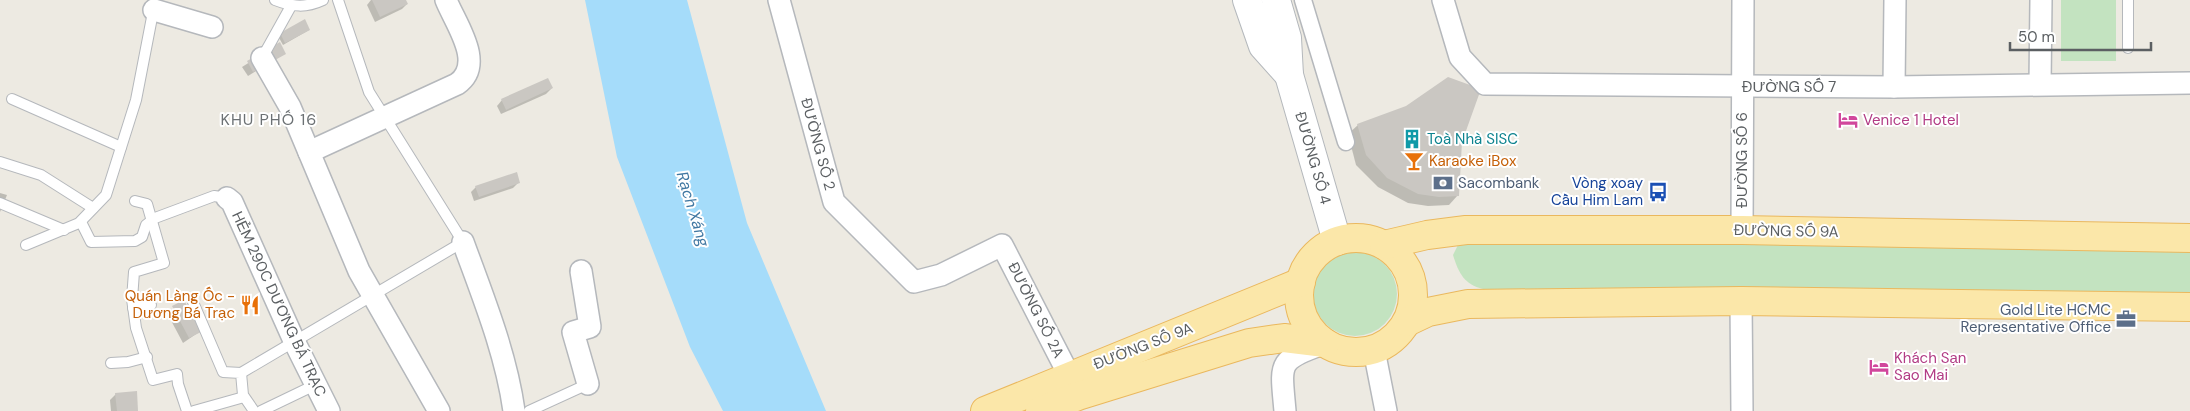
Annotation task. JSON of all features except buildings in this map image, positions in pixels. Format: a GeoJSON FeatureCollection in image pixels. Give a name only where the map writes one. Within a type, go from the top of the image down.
{"type":"FeatureCollection","features":[{"type":"Feature","properties":{"kind":"main road","name":"ĐƯỜNG SỐ 4"},"geometry":{"type":"LineString","coordinates":[[1247,0],[1262,46],[1289,75]]}},
{"type":"Feature","properties":{"kind":"main road","name":"ĐƯỜNG SỐ 4"},"geometry":{"type":"LineString","coordinates":[[1276,0],[1287,38],[1289,75],[1337,241]]}},
{"type":"Feature","properties":{"kind":"main road","name":"ĐƯỜNG SỐ 9A"},"geometry":{"type":"LineString","coordinates":[[1384,245],[1427,235],[1466,230],[1742,230],[2190,238]]}},
{"type":"Feature","properties":{"kind":"main road"},"geometry":{"type":"LineString","coordinates":[[1356,238],[1375,241],[1384,245],[1398,256],[1408,271],[1413,288],[1412,306],[1399,334],[1388,343],[1374,350],[1358,353],[1340,350],[1325,343],[1312,331],[1303,316],[1300,299],[1301,282],[1307,266],[1320,251],[1337,241],[1356,238]]}},
{"type":"Feature","properties":{"kind":"main road","name":"ĐƯỜNG SỐ 9A"},"geometry":{"type":"LineString","coordinates":[[986,411],[1069,375],[1301,282]]}},
{"type":"Feature","properties":{"kind":"main road"},"geometry":{"type":"LineString","coordinates":[[1406,322],[1428,312],[1468,304],[1741,301],[2190,307]]}},
{"type":"Feature","properties":{"kind":"main road","name":"ĐƯỜNG SỐ 9A"},"geometry":{"type":"LineString","coordinates":[[1040,411],[1078,396],[1249,343],[1284,338],[1325,343]]}},
{"type":"Feature","properties":{"kind":"street"},"geometry":{"type":"LineString","coordinates":[[309,152],[457,84],[467,76],[469,66],[466,44],[446,0]]}},
{"type":"Feature","properties":{"kind":"street","name":"ĐƯỜNG SỐ 2"},"geometry":{"type":"LineString","coordinates":[[779,0],[834,202],[914,282],[941,275],[1002,245]]}},
{"type":"Feature","properties":{"kind":"street"},"geometry":{"type":"LineString","coordinates":[[1303,0],[1346,142]]}},
{"type":"Feature","properties":{"kind":"street","name":"ĐƯỜNG SỐ 7"},"geometry":{"type":"LineString","coordinates":[[1443,0],[1460,57],[1485,84],[1894,87],[2190,83]]}},
{"type":"Feature","properties":{"kind":"street","name":"ĐƯỜNG SỐ 6"},"geometry":{"type":"LineString","coordinates":[[1742,230],[1743,0]]}},
{"type":"Feature","properties":{"kind":"street"},"geometry":{"type":"LineString","coordinates":[[1894,87],[1895,0]]}},
{"type":"Feature","properties":{"kind":"street"},"geometry":{"type":"LineString","coordinates":[[2040,84],[2041,0]]}},
{"type":"Feature","properties":{"kind":"street"},"geometry":{"type":"LineString","coordinates":[[155,5],[212,28]]}},
{"type":"Feature","properties":{"kind":"street"},"geometry":{"type":"LineString","coordinates":[[262,58],[290,107],[359,271],[440,411]]}},
{"type":"Feature","properties":{"kind":"street","name":"HẺM 290C DƯƠNG BÁ TRẠC"},"geometry":{"type":"LineString","coordinates":[[228,198],[232,202],[294,342],[329,411]]}},
{"type":"Feature","properties":{"kind":"street"},"geometry":{"type":"LineString","coordinates":[[463,242],[495,332],[511,390],[514,411]]}},
{"type":"Feature","properties":{"kind":"street","name":"ĐƯỜNG SỐ 2A"},"geometry":{"type":"LineString","coordinates":[[1002,245],[1069,375]]}},
{"type":"Feature","properties":{"kind":"street"},"geometry":{"type":"LineString","coordinates":[[581,271],[590,327],[573,332],[588,384]]}},
{"type":"Feature","properties":{"kind":"street"},"geometry":{"type":"LineString","coordinates":[[1741,301],[1742,411]]}},
{"type":"Feature","properties":{"kind":"street"},"geometry":{"type":"LineString","coordinates":[[1285,411],[1282,376],[1285,361],[1295,354],[1325,343]]}},
{"type":"Feature","properties":{"kind":"street"},"geometry":{"type":"LineString","coordinates":[[1374,350],[1386,411]]}},
{"type":"Feature","properties":{"kind":"lane"},"geometry":{"type":"LineString","coordinates":[[276,0],[291,6],[312,6],[323,0]]}},
{"type":"Feature","properties":{"kind":"lane"},"geometry":{"type":"LineString","coordinates":[[193,302],[223,372],[240,372],[463,242],[368,92],[338,0]]}},
{"type":"Feature","properties":{"kind":"lane"},"geometry":{"type":"LineString","coordinates":[[2128,0],[2128,48]]}},
{"type":"Feature","properties":{"kind":"lane"},"geometry":{"type":"LineString","coordinates":[[26,245],[81,222],[106,195],[136,100],[155,5]]}},
{"type":"Feature","properties":{"kind":"lane"},"geometry":{"type":"LineString","coordinates":[[262,58],[291,6]]}},
{"type":"Feature","properties":{"kind":"lane"},"geometry":{"type":"LineString","coordinates":[[12,99],[121,147]]}},
{"type":"Feature","properties":{"kind":"lane"},"geometry":{"type":"LineString","coordinates":[[0,162],[41,176],[93,208]]}},
{"type":"Feature","properties":{"kind":"lane"},"geometry":{"type":"LineString","coordinates":[[81,222],[91,242],[135,241],[142,237],[146,225],[151,221],[214,196],[228,198]]}},
{"type":"Feature","properties":{"kind":"lane"},"geometry":{"type":"LineString","coordinates":[[135,201],[147,204],[164,263],[134,272],[133,308],[136,328],[153,380],[177,374],[178,384],[187,411]]}},
{"type":"Feature","properties":{"kind":"lane"},"geometry":{"type":"LineString","coordinates":[[0,203],[64,230]]}},
{"type":"Feature","properties":{"kind":"lane"},"geometry":{"type":"LineString","coordinates":[[133,308],[151,305]]}},
{"type":"Feature","properties":{"kind":"lane"},"geometry":{"type":"LineString","coordinates":[[111,363],[128,362],[147,357]]}},
{"type":"Feature","properties":{"kind":"lane"},"geometry":{"type":"LineString","coordinates":[[240,372],[240,386],[244,397],[254,411]]}},
{"type":"Feature","properties":{"kind":"lane"},"geometry":{"type":"LineString","coordinates":[[261,411],[315,384]]}},
{"type":"Feature","properties":{"kind":"lane"},"geometry":{"type":"LineString","coordinates":[[529,411],[588,384]]}},
{"type":"Feature","properties":{"kind":"lane"},"geometry":{"type":"LineString","coordinates":[[194,411],[244,397]]}},
{"type":"Feature","properties":{"kind":"green space"},"geometry":{"type":"Polygon","coordinates":[[[2061,0],[2116,0],[2116,61],[2061,61],[2061,0]]]}},
{"type":"Feature","properties":{"kind":"green space"},"geometry":{"type":"Polygon","coordinates":[[[1469,241],[2190,248],[2190,297],[1483,289],[1471,284],[1463,277],[1453,255],[1458,245],[1469,241]]]}},
{"type":"Feature","properties":{"kind":"green space"},"geometry":{"type":"Polygon","coordinates":[[[1347,252],[1363,252],[1379,259],[1390,270],[1397,286],[1394,310],[1385,324],[1379,329],[1363,336],[1347,336],[1331,329],[1320,318],[1313,302],[1313,286],[1320,270],[1331,259],[1347,252]]]}},
{"type":"Feature","properties":{"kind":"water","name":"Rạch Xáng"},"geometry":{"type":"Polygon","coordinates":[[[585,0],[687,0],[747,223],[826,411],[723,411],[690,347],[617,157],[585,0]]]}},
{"type":"Feature","properties":{"kind":"place","name":"Venice 1 Hotel"},"geometry":{"type":"Point","coordinates":[1848,120]}},
{"type":"Feature","properties":{"kind":"place","name":"Toà Nhà SISC"},"geometry":{"type":"Point","coordinates":[1412,139]}},
{"type":"Feature","properties":{"kind":"place","name":"Karaoke iBox"},"geometry":{"type":"Point","coordinates":[1414,161]}},
{"type":"Feature","properties":{"kind":"place","name":"Sacombank"},"geometry":{"type":"Point","coordinates":[1443,183]}},
{"type":"Feature","properties":{"kind":"place","name":"Vòng xoay Cầu Him Lam"},"geometry":{"type":"Point","coordinates":[1658,192]}},
{"type":"Feature","properties":{"kind":"place","name":"Quán Làng Ốc - Dương Bá Trạc"},"geometry":{"type":"Point","coordinates":[250,305]}},
{"type":"Feature","properties":{"kind":"place","name":"Gold Lite HCMC Representative Office"},"geometry":{"type":"Point","coordinates":[2126,319]}},
{"type":"Feature","properties":{"kind":"place","name":"Khách Sạn Sao Mai"},"geometry":{"type":"Point","coordinates":[1879,367]}},
{"type":"Feature","properties":{"kind":"district","name":"KHU PHỐ 16"},"geometry":{"type":"Point","coordinates":[269,119]}}]}
